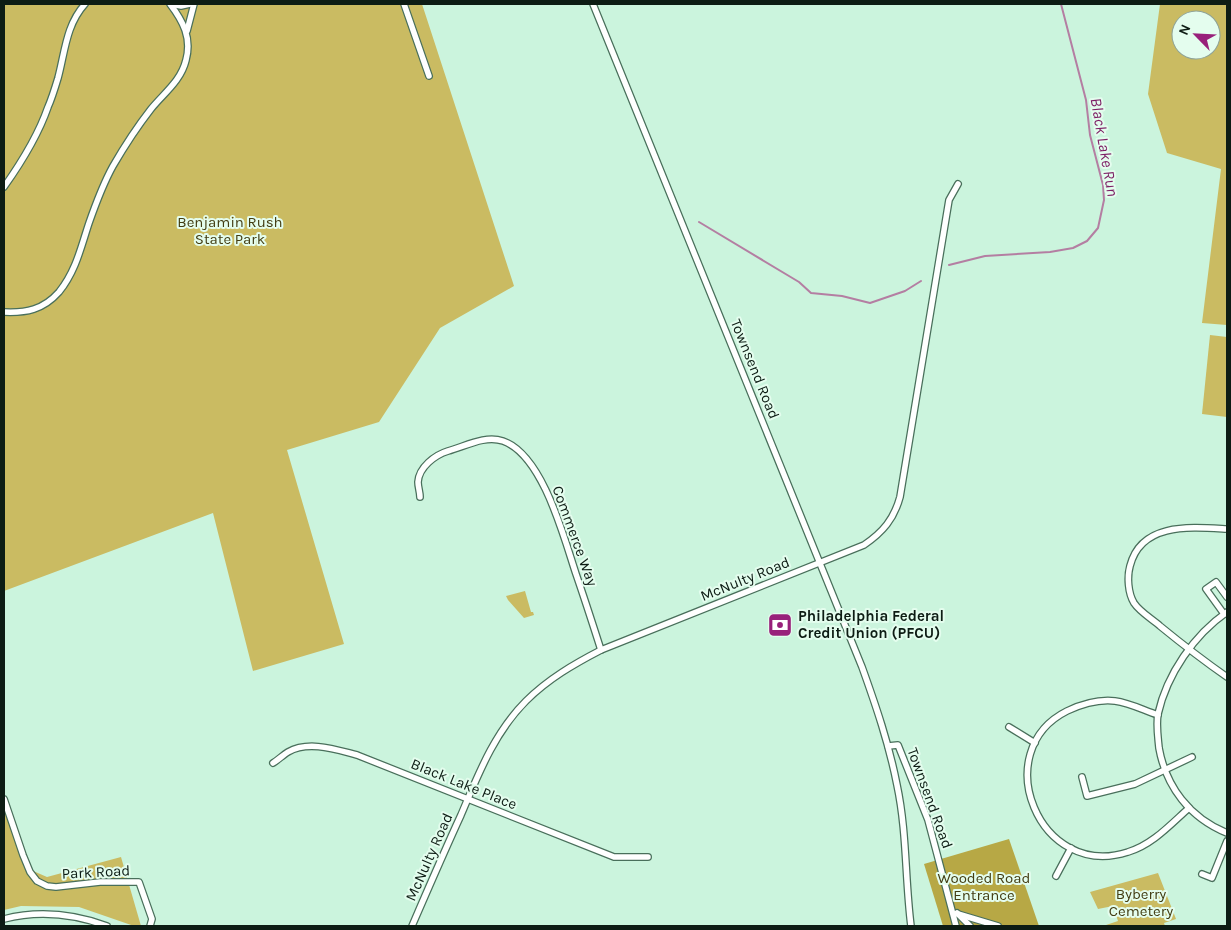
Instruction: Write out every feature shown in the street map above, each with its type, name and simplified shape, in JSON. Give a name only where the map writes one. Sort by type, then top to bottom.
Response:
[{"type":"street","points":[[4,187],[29,150],[41,124],[58,78],[74,17],[85,4]]},
{"type":"street","points":[[4,312],[24,312],[41,307],[58,293],[72,272],[81,251],[98,197],[112,168],[152,108],[168,91],[183,68],[187,57],[187,31],[192,4],[181,6],[170,4]]},
{"type":"street","points":[[170,4],[187,31]]},
{"type":"street","points":[[404,4],[429,76]]},
{"type":"street","name":"Townsend Road","points":[[593,4],[879,712],[898,786],[905,837],[911,926]]},
{"type":"street","name":"McNulty Road","points":[[412,926],[481,767],[496,740],[525,702],[540,689],[573,664],[601,650],[864,545],[885,529],[896,512],[949,200],[958,184]]},
{"type":"street","name":"Commerce Way","points":[[420,497],[418,482],[420,473],[429,461],[444,452],[488,439],[502,441],[513,446],[527,458],[542,482],[558,518],[601,650]]},
{"type":"street","points":[[1227,529],[1196,528],[1160,532],[1144,542],[1132,559],[1127,576],[1131,596],[1140,609],[1188,649],[1227,677]]},
{"type":"street","points":[[1227,597],[1216,582],[1206,588],[1226,613],[1188,649],[1171,678],[1158,715],[1158,736],[1164,771],[1176,794],[1206,822],[1227,833]]},
{"type":"street","points":[[1158,715],[1129,704],[1113,701],[1095,701],[1076,706],[1060,714],[1042,731],[1035,743],[1027,774],[1029,794],[1035,812],[1056,839],[1071,848],[1091,855],[1109,856],[1128,852],[1145,845],[1189,808]]},
{"type":"street","points":[[1009,727],[1035,743]]},
{"type":"street","name":"Townsend Road","points":[[888,746],[898,745],[928,820],[956,913],[956,926]]},
{"type":"street","name":"Black Lake Place","points":[[273,763],[289,751],[296,749],[310,747],[333,748],[357,755],[614,857],[648,857]]},
{"type":"street","points":[[1082,777],[1088,796],[1135,784],[1192,757]]},
{"type":"street","name":"Park Road","points":[[4,799],[26,864],[37,881],[46,886],[56,887],[100,882],[139,882],[152,919],[150,926]]},
{"type":"street","points":[[1202,874],[1212,878],[1227,841]]},
{"type":"street","points":[[1056,876],[1071,848]]},
{"type":"street","points":[[956,913],[970,926]]},
{"type":"street","points":[[956,913],[998,926]]},
{"type":"street","points":[[4,919],[32,914],[62,915],[89,920],[107,926]]},
{"type":"green space","name":"Benjamin Rush State Park","points":[[4,4],[422,4],[514,286],[440,328],[379,422],[287,450],[344,644],[253,671],[213,513],[4,591]]},
{"type":"green space","points":[[1160,4],[1227,4],[1227,325],[1202,323],[1221,169],[1167,153],[1148,94]]},
{"type":"green space","points":[[1210,335],[1227,337],[1227,417],[1202,414]]},
{"type":"green space","points":[[525,591],[531,612],[534,615],[524,618],[506,596]]},
{"type":"green space","points":[[4,801],[24,867],[47,877],[121,857],[141,926],[134,926],[79,907],[21,906],[4,910]]},
{"type":"green space","name":"Wooded Road Entrance","points":[[1009,839],[1039,926],[943,926],[924,864]]},
{"type":"green space","name":"Byberry Cemetery","points":[[1158,873],[1176,919],[1164,923],[1165,926],[1103,926],[1118,921],[1113,906],[1098,909],[1090,892]]},
{"type":"waterway","name":"Black Lake Run","points":[[949,265],[985,256],[1050,252],[1073,248],[1087,241],[1098,228],[1104,200],[1103,185],[1090,135],[1086,100],[1061,4]]},
{"type":"waterway","name":"Black Lake Run","points":[[699,222],[799,282],[811,293],[842,296],[870,303],[905,291],[921,281]]},
{"type":"place","name":"Philadelphia Federal Credit Union (PFCU)","points":[[780,625]]}]
